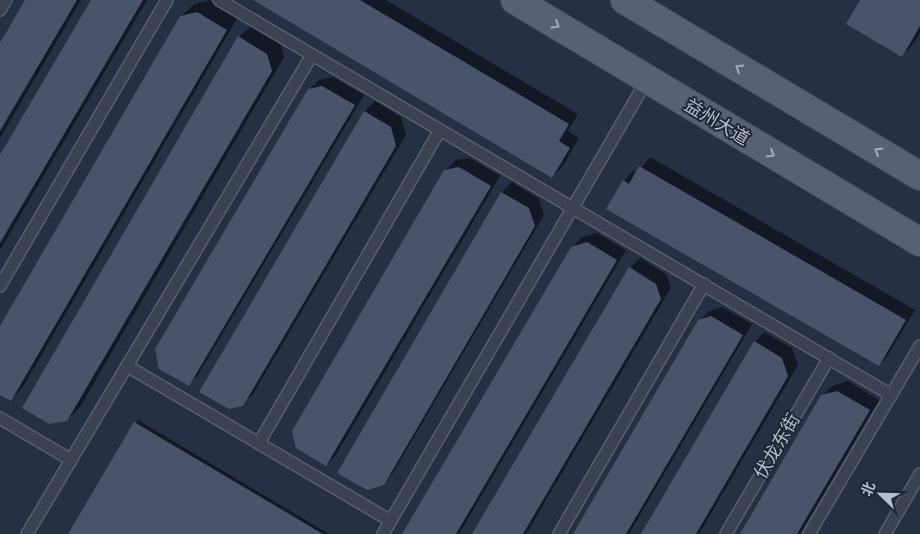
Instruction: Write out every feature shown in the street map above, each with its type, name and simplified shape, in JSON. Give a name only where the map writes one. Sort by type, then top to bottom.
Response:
[{"type":"main road","name":"益州大道","points":[[515,0],[920,242]]},
{"type":"main road","points":[[625,0],[920,176]]},
{"type":"lane","points":[[0,10],[6,0]]},
{"type":"lane","points":[[0,286],[167,0]]},
{"type":"lane","points":[[219,0],[891,395]]},
{"type":"lane","points":[[28,534],[312,55]]},
{"type":"lane","points":[[383,534],[647,80]]},
{"type":"lane","points":[[259,443],[440,130]]},
{"type":"lane","points":[[559,534],[704,284]]},
{"type":"lane","points":[[809,534],[920,346]]},
{"type":"lane","name":"伏龙东街","points":[[726,534],[828,358]]},
{"type":"lane","points":[[127,366],[391,521]]},
{"type":"lane","points":[[0,418],[71,460]]},
{"type":"lane","points":[[885,534],[920,474]]},
{"type":"building","points":[[25,0],[77,0],[0,131],[0,43]]},
{"type":"building","points":[[91,0],[143,0],[0,243],[0,155]]},
{"type":"building","points":[[253,0],[360,0],[569,124],[559,141],[570,148],[552,178]]},
{"type":"building","points":[[860,0],[920,0],[920,26],[902,57],[846,24]]},
{"type":"building","points":[[197,12],[227,30],[11,401],[0,395],[0,326],[180,16]]},
{"type":"building","points":[[238,36],[267,54],[272,71],[67,421],[49,424],[22,408]]},
{"type":"building","points":[[322,86],[355,105],[189,386],[159,369],[155,349],[308,89]]},
{"type":"building","points":[[364,111],[391,127],[396,146],[243,406],[229,409],[199,392]]},
{"type":"building","points":[[639,166],[906,320],[879,366],[606,209],[623,180],[629,184]]},
{"type":"building","points":[[459,167],[491,186],[326,466],[296,448],[292,431],[444,170]]},
{"type":"building","points":[[501,192],[529,208],[535,226],[384,485],[367,490],[337,473]]},
{"type":"building","points":[[587,242],[617,260],[456,534],[402,534],[571,247]]},
{"type":"building","points":[[629,267],[656,284],[661,299],[523,534],[472,534]]},
{"type":"building","points":[[711,316],[743,335],[626,534],[573,534],[698,320]]},
{"type":"building","points":[[754,341],[782,358],[788,376],[696,534],[641,534]]},
{"type":"building","points":[[837,391],[870,410],[797,534],[740,534],[821,395]]},
{"type":"building","points":[[134,422],[323,534],[68,534]]}]
